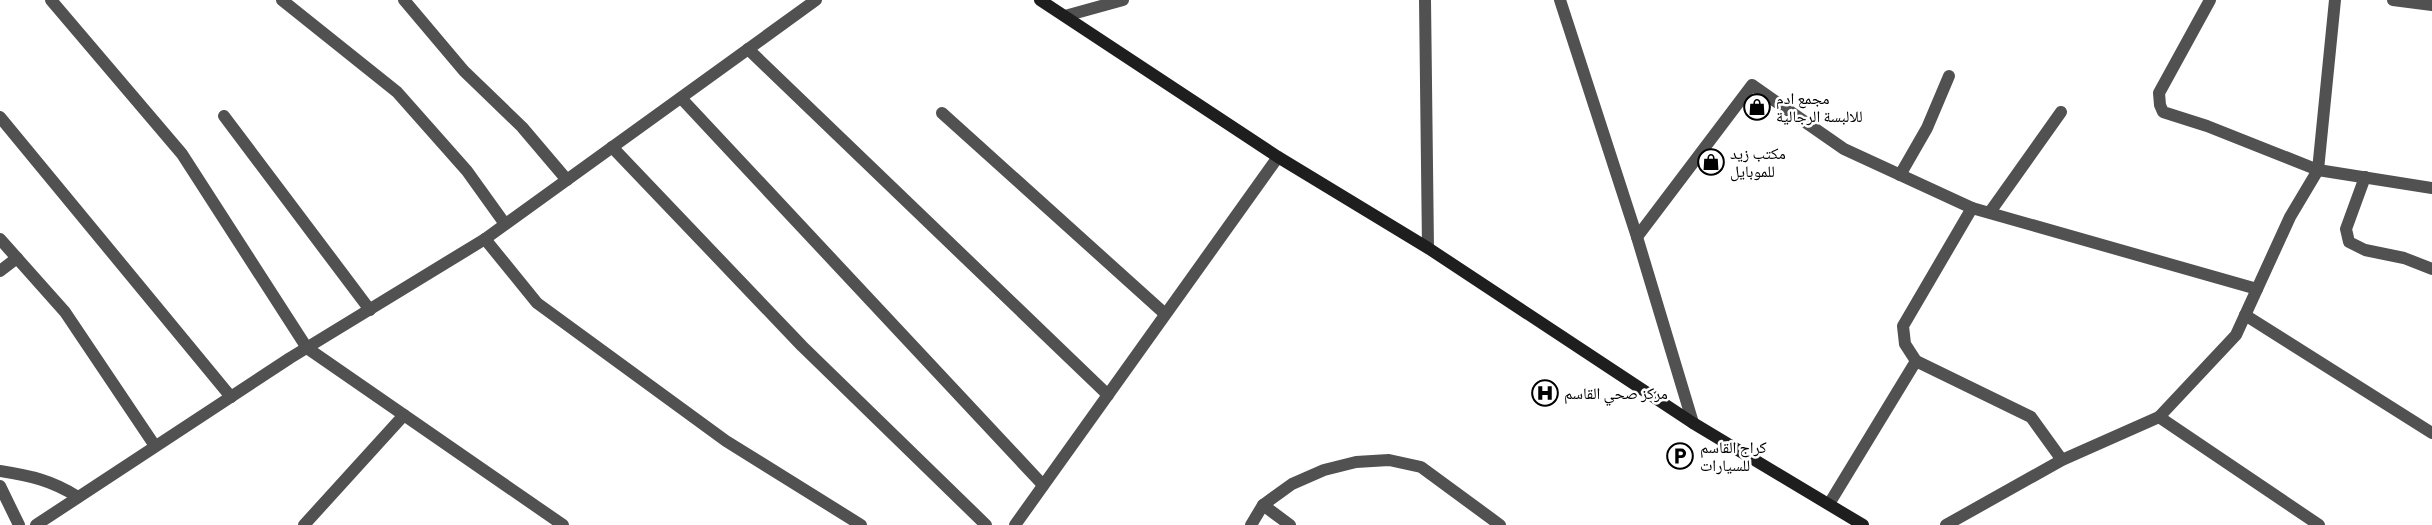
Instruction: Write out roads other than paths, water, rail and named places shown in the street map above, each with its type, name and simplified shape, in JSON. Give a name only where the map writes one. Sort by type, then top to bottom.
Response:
[{"type":"street","points":[[51,0],[182,154],[307,348],[563,525]]},
{"type":"street","points":[[282,0],[397,92],[467,171],[506,225]]},
{"type":"street","points":[[404,0],[464,71],[522,127],[567,180]]},
{"type":"street","points":[[36,525],[307,348],[506,225],[816,0]]},
{"type":"street","points":[[1040,0],[1278,157],[1428,248],[1693,423],[1862,525]]},
{"type":"street","points":[[1065,16],[1123,0]]},
{"type":"street","points":[[1425,0],[1428,248]]},
{"type":"street","points":[[1560,0],[1637,237],[1693,423]]},
{"type":"street","points":[[2210,0],[2159,93],[2163,112],[2207,126],[2318,170],[2432,188]]},
{"type":"street","points":[[1946,525],[2062,460],[2159,417],[2236,335],[2290,217],[2318,170],[2335,0]]},
{"type":"street","points":[[2395,0],[2432,5]]},
{"type":"street","points":[[748,50],[1108,395]]},
{"type":"street","points":[[1900,174],[1927,128],[1949,76]]},
{"type":"street","points":[[1637,237],[1752,85],[1844,149],[1972,208],[2257,289]]},
{"type":"street","points":[[681,98],[1043,485]]},
{"type":"street","points":[[1990,212],[2061,112]]},
{"type":"street","points":[[942,113],[1164,314]]},
{"type":"street","points":[[224,116],[370,310]]},
{"type":"street","points":[[0,117],[231,397]]},
{"type":"street","points":[[612,147],[802,346],[986,525]]},
{"type":"street","points":[[1015,525],[1278,157]]},
{"type":"street","points":[[2365,177],[2346,229],[2349,242],[2365,250],[2404,258],[2432,269]]},
{"type":"street","points":[[1972,208],[1903,326],[1905,344],[1916,361],[2031,417],[2062,460]]},
{"type":"street","points":[[0,239],[65,312],[155,446]]},
{"type":"street","points":[[485,239],[537,303],[726,441],[861,525]]},
{"type":"street","points":[[0,271],[17,258]]},
{"type":"street","points":[[2245,315],[2432,433]]},
{"type":"street","points":[[1829,504],[1916,361]]},
{"type":"street","points":[[305,525],[404,415]]},
{"type":"street","points":[[2159,417],[2319,525]]},
{"type":"street","points":[[1251,525],[1263,505],[1292,484],[1324,470],[1356,462],[1389,460],[1421,467],[1500,525]]},
{"type":"street","points":[[0,471],[34,476],[57,484],[78,497]]},
{"type":"street","points":[[0,486],[19,525]]},
{"type":"street","points":[[1263,505],[1290,525]]},
{"type":"place","name":"مجمع ادم للالبسة الرجالية","points":[[1757,107]]},
{"type":"place","name":"مكتب زيد للموبايل","points":[[1711,162]]},
{"type":"place","name":"مركز صحي القاسم","points":[[1545,393]]},
{"type":"place","name":"كراج القاسم للسيارات","points":[[1680,456]]}]
